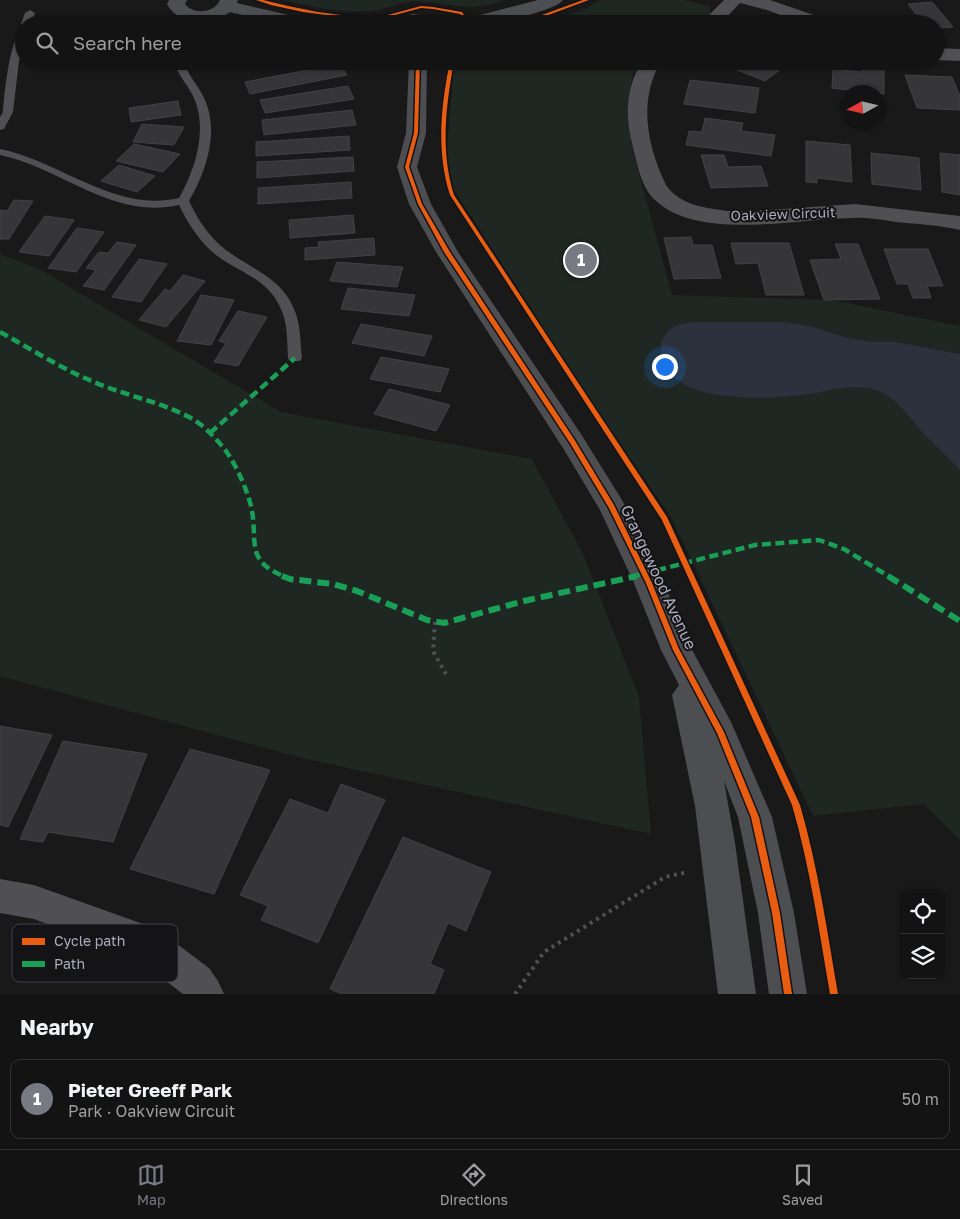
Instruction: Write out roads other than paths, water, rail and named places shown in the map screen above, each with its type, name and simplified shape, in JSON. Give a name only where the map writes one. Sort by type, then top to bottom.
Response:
[{"type":"street","points":[[178,0],[176,8],[185,15]]},
{"type":"street","points":[[502,15],[554,0]]},
{"type":"street","points":[[718,15],[734,0]]},
{"type":"street","points":[[747,0],[773,6],[798,15]]},
{"type":"street","points":[[211,15],[218,13],[229,3],[272,15]]},
{"type":"street","points":[[945,54],[960,55]]},
{"type":"street","name":"Grangewood Avenue","points":[[418,70],[416,133],[407,167],[420,204],[447,252],[572,441],[612,507],[649,583],[676,650],[720,732],[755,817],[776,914],[788,994]]},
{"type":"street","name":"Oakview Circuit","points":[[646,70],[642,76],[636,99],[638,131],[651,176],[662,195],[672,203],[692,212],[721,217],[758,218],[854,211],[960,223]]},
{"type":"street","name":"Grangewood Avenue","points":[[676,650],[700,739],[716,826],[737,994]]},
{"type":"street","points":[[0,896],[34,902],[94,924]]},
{"type":"street","points":[[178,968],[196,982],[205,994]]},
{"type":"lane","points":[[0,127],[8,112],[15,59]]},
{"type":"lane","points":[[0,152],[28,159],[101,193],[140,204],[160,206],[183,201],[192,187],[205,136],[204,113],[200,99],[181,70]]},
{"type":"lane","points":[[183,201],[191,218],[211,244],[222,253],[259,273],[275,287],[287,307],[295,358]]},
{"type":"place","name":"Pieter Greeff Park","points":[[581,260]]}]
